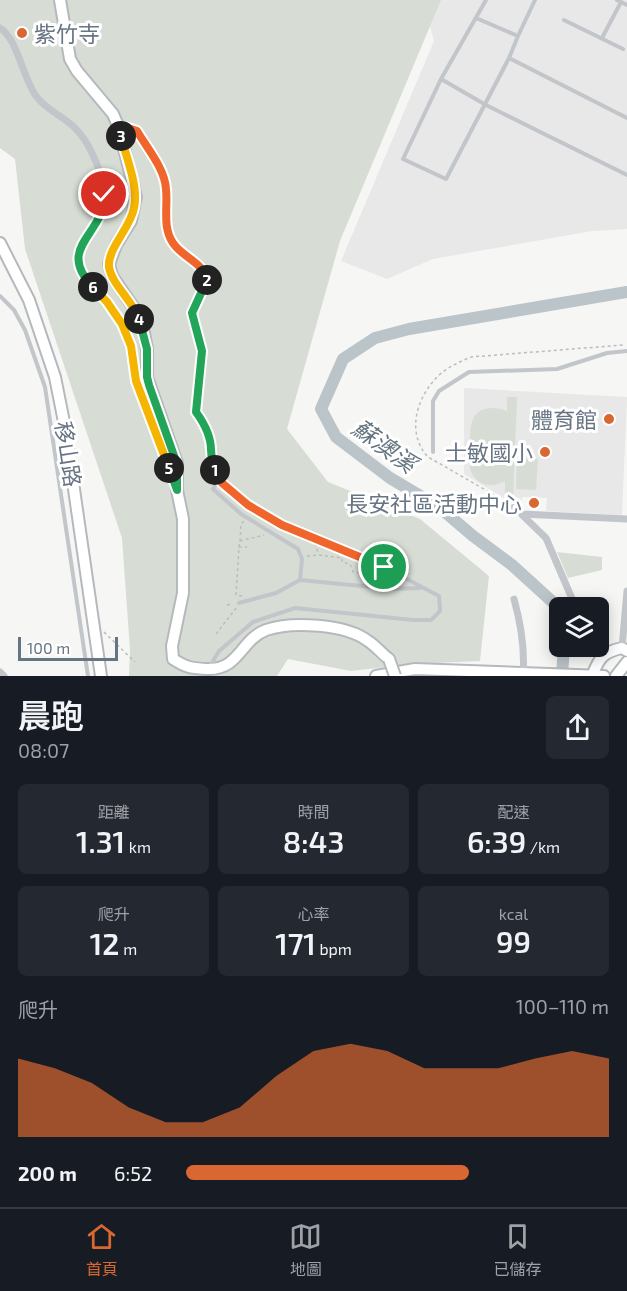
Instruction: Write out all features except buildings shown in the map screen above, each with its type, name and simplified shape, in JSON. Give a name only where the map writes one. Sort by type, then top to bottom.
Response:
[{"type":"main road","points":[[60,0],[70,59],[76,71],[113,114],[119,128],[136,197],[131,220],[116,245],[110,260],[110,268],[112,276],[136,310],[144,333],[147,349],[147,377],[177,464],[177,490],[183,519],[183,592],[172,646],[173,659],[187,668],[219,670],[226,666],[254,637],[265,630],[296,626],[330,627],[368,640],[389,659],[395,676]]},
{"type":"main road","name":"移山路","points":[[0,243],[29,300],[55,377],[65,427],[101,676]]},
{"type":"main road","points":[[609,651],[625,649]]},
{"type":"main road","points":[[592,676],[602,657]]},
{"type":"main road","points":[[616,676],[627,662]]},
{"type":"main road","points":[[376,676],[415,669],[523,675],[604,676]]},
{"type":"street","points":[[0,28],[5,31],[12,42],[27,82],[37,98],[74,126],[84,138],[98,168],[105,205],[80,250],[79,269],[122,324],[131,346],[136,381],[177,490]]},
{"type":"street","points":[[514,507],[546,538],[571,597]]},
{"type":"street","points":[[521,514],[627,519]]},
{"type":"street","points":[[625,649],[627,591]]},
{"type":"street","points":[[514,599],[520,619],[524,653],[523,675]]},
{"type":"street","points":[[0,672],[4,676]]},
{"type":"lane","points":[[486,0],[441,79],[403,159],[446,179],[486,105],[535,0]]},
{"type":"lane","points":[[602,38],[619,1],[627,5]]},
{"type":"lane","points":[[476,18],[518,36]]},
{"type":"lane","points":[[564,20],[624,49]]},
{"type":"lane","points":[[509,58],[627,118]]},
{"type":"lane","points":[[441,79],[486,105],[627,175]]},
{"type":"lane","points":[[119,128],[125,127],[137,131],[163,175],[166,188],[167,228],[172,242],[181,253],[199,265],[206,276],[207,282],[192,313],[202,351],[196,412],[205,424],[212,449],[211,460],[222,483],[248,505],[282,525],[384,567],[439,596],[440,611],[430,620],[295,608],[253,622],[219,651],[208,669]]},
{"type":"lane","points":[[0,296],[14,310],[25,330],[45,387],[88,676]]},
{"type":"lane","points":[[433,452],[434,401],[439,391],[469,372],[557,369],[607,353],[627,351]]},
{"type":"lane","points":[[222,483],[216,484],[213,489],[228,504],[299,551],[302,559],[300,580]]},
{"type":"lane","points":[[239,603],[276,593],[300,580],[393,589],[422,588]]},
{"type":"path","points":[[514,507],[428,457],[420,448],[414,429],[417,408],[426,392],[438,377],[452,366],[471,357],[627,345]]},
{"type":"path","points":[[216,634],[243,597],[236,594],[241,524],[246,518]]},
{"type":"path","points":[[240,541],[255,539],[270,532]]},
{"type":"path","points":[[314,540],[318,555]]},
{"type":"path","points":[[239,547],[247,547]]},
{"type":"path","points":[[299,551],[307,556],[342,558],[342,562],[350,564],[353,572],[379,575],[381,581]]},
{"type":"path","points":[[104,632],[135,662]]},
{"type":"shaded area","points":[[0,0],[441,0],[340,241],[287,429],[328,482],[420,519],[489,576],[480,661],[412,664],[351,671],[288,659],[277,676],[129,676],[130,650],[122,538],[25,249],[15,159],[0,148]]},
{"type":"shaded area","points":[[423,0],[627,0],[627,229],[592,231],[433,259],[387,279],[341,261],[434,41]]},
{"type":"shaded area","name":"士敏國小","points":[[464,388],[627,397],[622,515],[546,511],[547,498],[522,497],[522,509],[464,474]]},
{"type":"shaded area","points":[[507,397],[517,397],[513,498],[505,497],[505,481],[494,485],[484,484],[476,479],[470,469],[470,433],[474,417],[477,413],[487,409],[497,408],[507,411]]},
{"type":"shaded area","points":[[517,458],[538,459],[536,490],[516,489]]},
{"type":"shaded area","points":[[557,552],[602,557],[602,570],[568,578]]},
{"type":"waterway","name":"蘇澳溪","points":[[549,599],[512,565],[439,507],[390,478],[336,437],[321,409],[343,359],[375,338],[409,329],[627,292]]},
{"type":"waterway","name":"蘇澳溪","points":[[562,676],[563,657]]},
{"type":"place","name":"紫竹寺","points":[[22,33]]},
{"type":"place","name":"體育館","points":[[609,419]]},
{"type":"place","name":"士敏國小","points":[[545,452]]},
{"type":"place","name":"長安社區活動中心","points":[[534,503]]},
{"type":"route","points":[[104,194],[105,205],[99,219],[80,250],[79,269],[122,324],[131,346],[136,381],[177,490],[177,464],[147,377],[148,358],[144,333],[136,310],[112,276],[109,264],[116,245],[131,220],[136,197],[119,128],[125,127],[137,131],[163,175],[166,188],[167,228],[172,242],[181,253],[199,265],[206,276],[207,282],[192,313],[202,351],[196,412],[205,424],[212,449],[213,467],[222,483],[248,505],[282,525],[384,567]]}]
